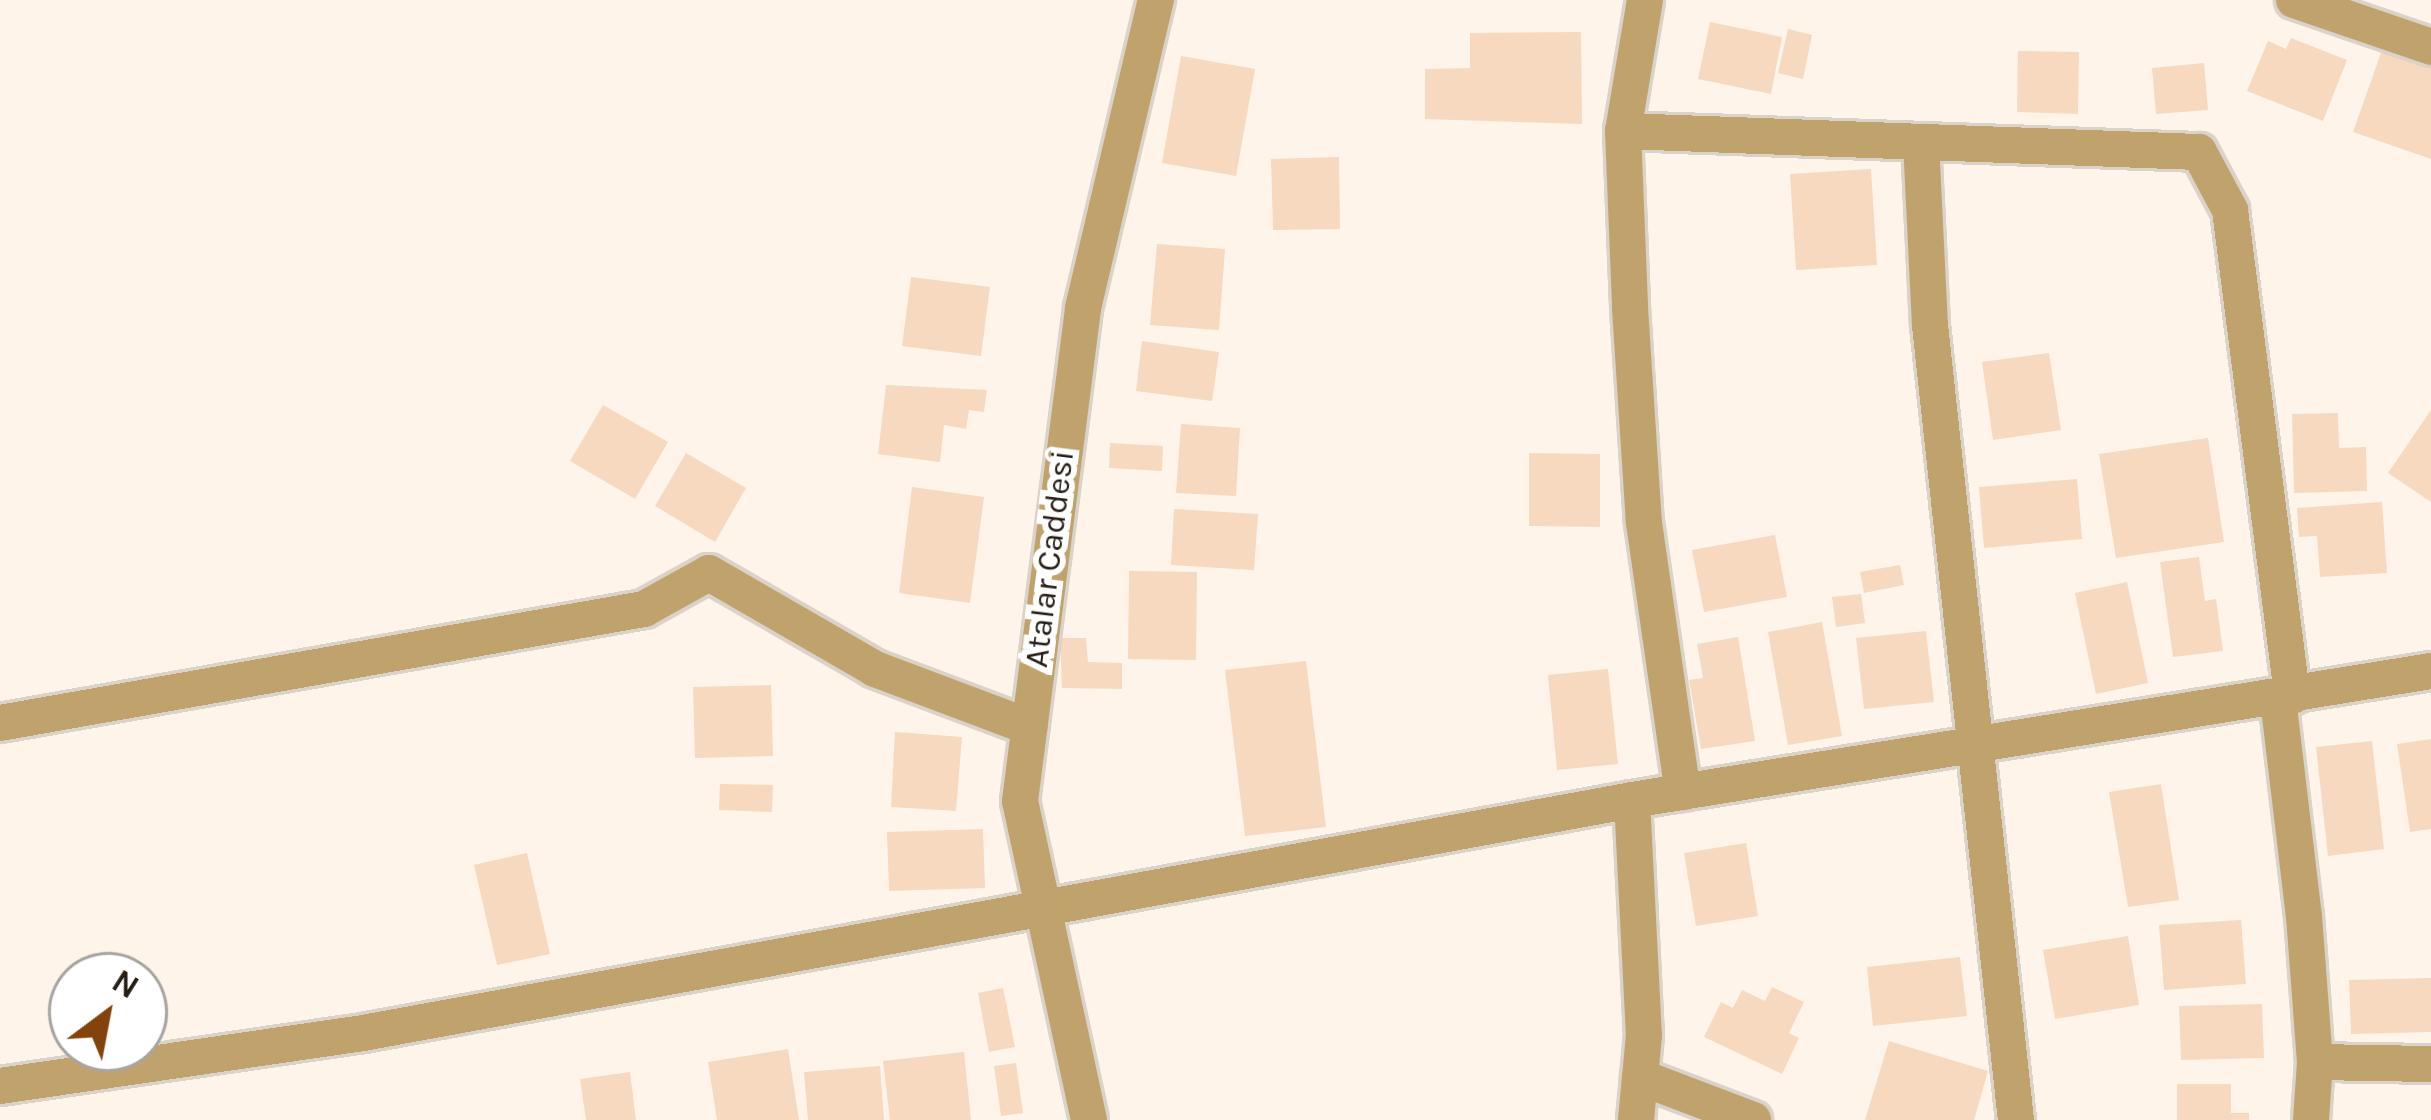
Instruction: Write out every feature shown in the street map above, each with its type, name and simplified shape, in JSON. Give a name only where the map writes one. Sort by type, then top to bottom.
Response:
[{"type":"street","name":"Atalar Caddesi","points":[[1082,1119],[1020,801],[1083,308],[1156,0]]},
{"type":"street","points":[[1645,0],[1624,131],[1644,523],[1684,792]]},
{"type":"street","points":[[2294,0],[2431,46]]},
{"type":"street","points":[[1624,131],[2199,152],[2230,210],[2285,698],[2315,1062],[2311,1120]]},
{"type":"street","points":[[1921,142],[1930,325],[2016,1120]]},
{"type":"street","points":[[0,723],[644,609],[709,573],[875,669],[1029,727]]},
{"type":"street","points":[[0,1086],[363,1033],[1632,800],[1979,748],[2431,671]]},
{"type":"street","points":[[1632,800],[1640,1077],[1636,1120]]},
{"type":"street","points":[[2315,1062],[2431,1064]]},
{"type":"street","points":[[1640,1077],[1753,1120]]},
{"type":"building","points":[[1710,22],[1782,37],[1771,94],[1698,79]]},
{"type":"building","points":[[1788,29],[1812,35],[1803,79],[1778,73]]},
{"type":"building","points":[[1581,32],[1582,124],[1425,119],[1425,69],[1470,68],[1470,33]]},
{"type":"building","points":[[2291,38],[2347,60],[2323,121],[2247,91],[2268,41],[2286,49]]},
{"type":"building","points":[[2383,47],[2431,64],[2431,159],[2353,132]]},
{"type":"building","points":[[2018,51],[2079,52],[2078,114],[2017,112]]},
{"type":"building","points":[[1181,56],[1255,69],[1236,176],[1162,163]]},
{"type":"building","points":[[2204,63],[2208,110],[2156,114],[2152,68]]},
{"type":"building","points":[[1339,157],[1340,229],[1273,230],[1271,159]]},
{"type":"building","points":[[1871,169],[1877,265],[1796,270],[1790,174]]},
{"type":"building","points":[[1157,244],[1225,249],[1219,330],[1150,325]]},
{"type":"building","points":[[911,277],[990,287],[981,356],[902,346]]},
{"type":"building","points":[[1142,341],[1219,352],[1212,401],[1136,391]]},
{"type":"building","points":[[2049,353],[2061,430],[1993,440],[1982,362]]},
{"type":"building","points":[[886,385],[987,390],[984,412],[969,410],[966,429],[944,425],[940,462],[878,454]]},
{"type":"building","points":[[603,405],[668,442],[635,499],[570,461]]},
{"type":"building","points":[[2431,410],[2431,502],[2388,473]]},
{"type":"building","points":[[2338,413],[2339,448],[2366,447],[2367,491],[2294,493],[2292,414]]},
{"type":"building","points":[[1181,424],[1240,428],[1236,496],[1176,493]]},
{"type":"building","points":[[2208,438],[2224,542],[2116,558],[2099,454]]},
{"type":"building","points":[[1110,443],[1163,446],[1162,471],[1109,468]]},
{"type":"building","points":[[686,453],[746,488],[715,542],[655,506]]},
{"type":"building","points":[[1529,453],[1600,454],[1600,527],[1529,526]]},
{"type":"building","points":[[2077,479],[2082,539],[1984,548],[1979,487]]},
{"type":"building","points":[[912,487],[984,497],[970,603],[899,593]]},
{"type":"building","points":[[2382,502],[2387,573],[2320,577],[2317,536],[2299,537],[2297,508]]},
{"type":"building","points":[[1174,509],[1258,514],[1254,570],[1171,565]]},
{"type":"building","points":[[1775,535],[1787,597],[1704,612],[1692,550]]},
{"type":"building","points":[[2199,557],[2205,601],[2216,599],[2223,651],[2173,657],[2160,562]]},
{"type":"building","points":[[1900,565],[1904,585],[1864,593],[1860,572]]},
{"type":"building","points":[[1129,571],[1197,572],[1196,660],[1128,659]]},
{"type":"building","points":[[2127,582],[2148,683],[2096,694],[2075,593]]},
{"type":"building","points":[[1861,594],[1865,623],[1836,627],[1832,597]]},
{"type":"building","points":[[1822,622],[1842,736],[1788,745],[1768,632]]},
{"type":"building","points":[[1926,631],[1934,702],[1864,709],[1856,638]]},
{"type":"building","points":[[1738,637],[1755,741],[1701,749],[1689,680],[1703,678],[1697,644]]},
{"type":"building","points":[[1060,638],[1086,638],[1088,662],[1122,663],[1122,689],[1062,688]]},
{"type":"building","points":[[1306,661],[1326,827],[1245,836],[1225,670]]},
{"type":"building","points":[[1608,669],[1618,764],[1557,770],[1548,675]]},
{"type":"building","points":[[771,685],[773,756],[695,758],[693,687]]},
{"type":"building","points":[[895,732],[962,737],[956,811],[891,807]]},
{"type":"building","points":[[2431,739],[2431,829],[2410,832],[2397,744]]},
{"type":"building","points":[[2372,741],[2384,849],[2328,856],[2316,747]]},
{"type":"building","points":[[720,784],[773,785],[772,812],[719,810]]},
{"type":"building","points":[[2161,784],[2179,900],[2128,907],[2109,792]]},
{"type":"building","points":[[983,829],[985,888],[889,891],[887,832]]},
{"type":"building","points":[[1746,843],[1758,916],[1696,926],[1684,853]]},
{"type":"building","points":[[527,853],[550,954],[497,965],[474,865]]},
{"type":"building","points":[[2241,920],[2246,984],[2164,990],[2159,925]]},
{"type":"building","points":[[2128,936],[2139,1005],[2055,1019],[2043,950]]},
{"type":"building","points":[[1960,957],[1967,1016],[1873,1026],[1867,967]]},
{"type":"building","points":[[2431,978],[2431,1032],[2351,1034],[2349,980]]},
{"type":"building","points":[[1772,987],[1804,1002],[1789,1033],[1799,1038],[1782,1074],[1704,1037],[1721,1002],[1733,1008],[1742,990],[1765,1001]]},
{"type":"building","points":[[1003,988],[1015,1047],[989,1052],[978,993]]},
{"type":"building","points":[[2262,1004],[2264,1058],[2181,1060],[2179,1006]]},
{"type":"building","points":[[1889,1041],[1988,1071],[1974,1120],[1865,1120]]},
{"type":"building","points":[[788,1049],[799,1120],[717,1120],[708,1062]]},
{"type":"building","points":[[964,1052],[971,1120],[890,1120],[883,1061]]},
{"type":"building","points":[[1016,1063],[1023,1113],[1001,1116],[994,1066]]},
{"type":"building","points":[[880,1066],[884,1120],[808,1120],[804,1072]]},
{"type":"building","points":[[630,1072],[636,1120],[586,1120],[580,1079]]},
{"type":"building","points":[[2177,1084],[2231,1084],[2231,1113],[2249,1113],[2249,1120],[2177,1120]]}]
